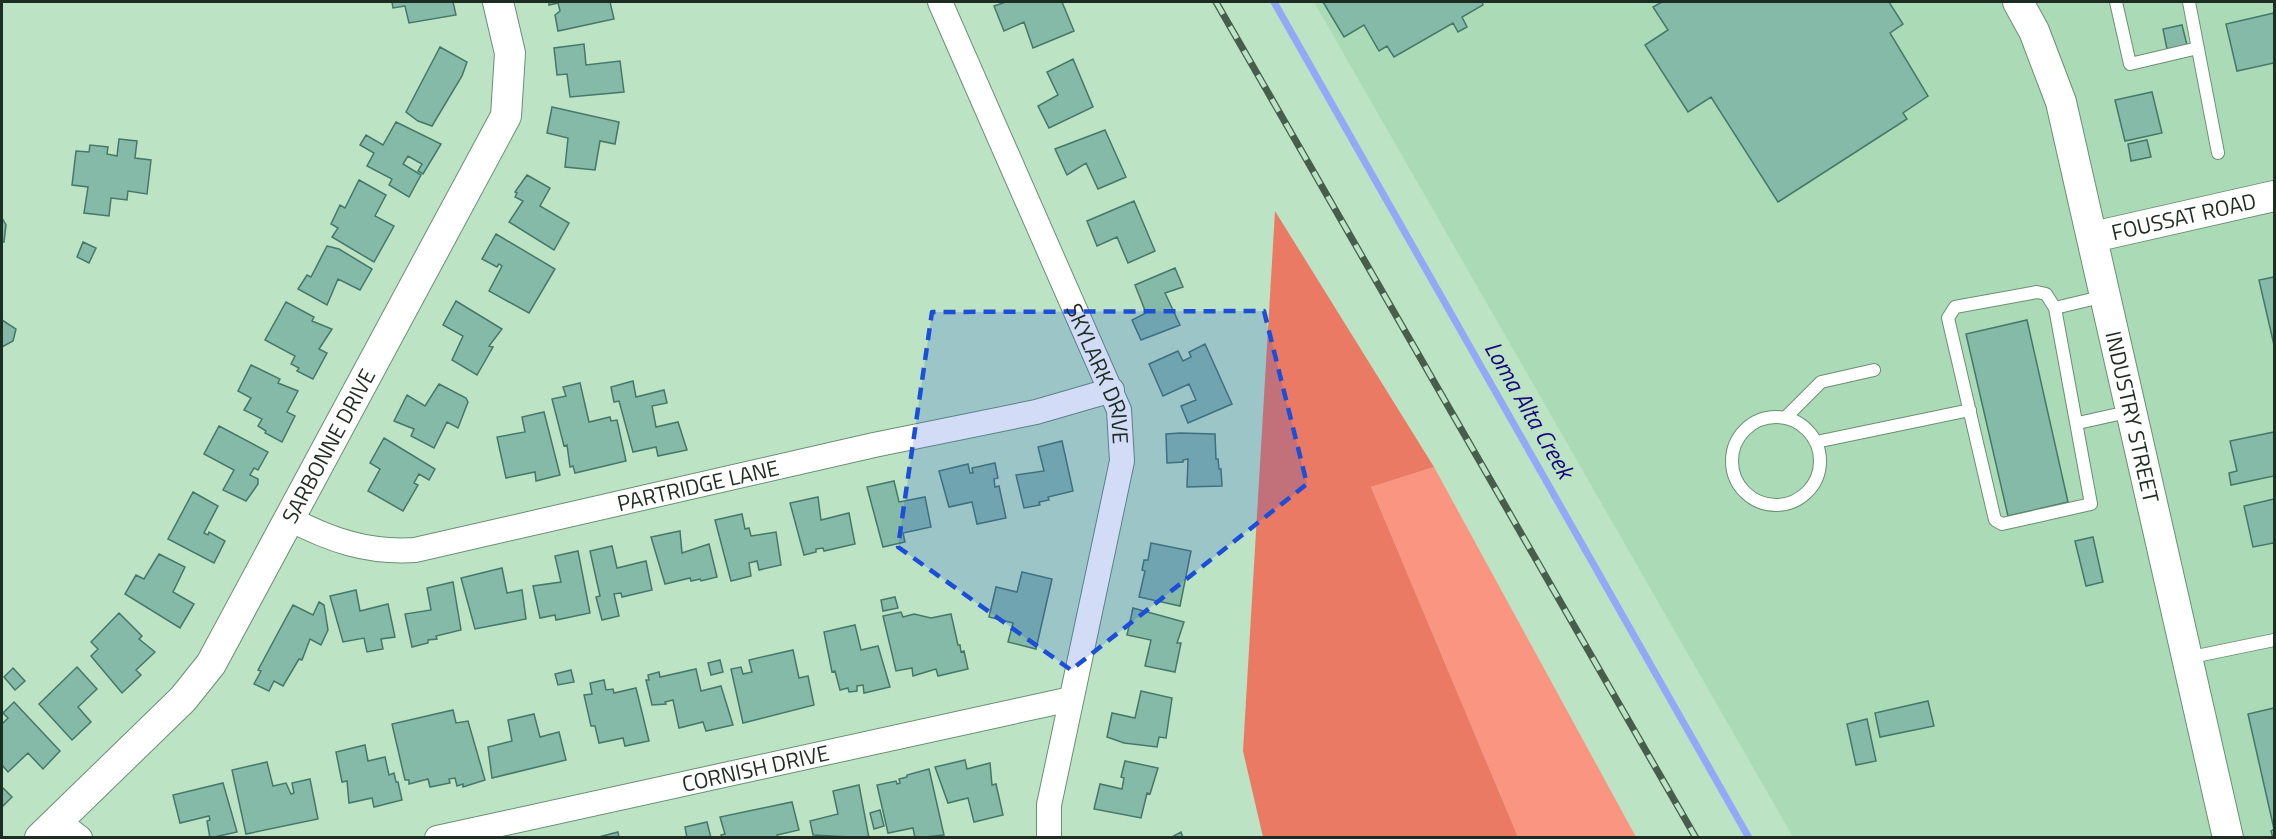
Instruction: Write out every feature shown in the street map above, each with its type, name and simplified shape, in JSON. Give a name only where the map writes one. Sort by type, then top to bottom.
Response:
[{"type":"street","name":"SARBONNE DRIVE","points":[[59,832],[199,680],[210,664],[506,116],[510,53],[498,2]]},
{"type":"street","name":"SKYLARK DRIVE","points":[[940,2],[1119,410],[1122,462],[1048,805],[1049,837]]},
{"type":"street","name":"INDUSTRY STREET","points":[[2018,2],[2034,31],[2061,102],[2228,837]]},
{"type":"street","name":"FOUSSAT ROAD","points":[[2093,237],[2274,195]]},
{"type":"street","name":"PARTRIDGE LANE","points":[[288,518],[324,537],[385,552],[415,550],[862,447],[1036,412],[1112,390]]},
{"type":"street","name":"CORNISH DRIVE","points":[[437,837],[1071,699]]},
{"type":"lane","points":[[2116,2],[2130,64],[2198,48]]},
{"type":"lane","points":[[2189,2],[2218,153]]},
{"type":"lane","points":[[2037,291],[2046,294],[2055,308],[2078,423],[2091,504],[2002,524],[1995,520],[1948,318],[1955,307],[2037,291]]},
{"type":"lane","points":[[2055,308],[2106,296]]},
{"type":"lane","points":[[1786,417],[1821,382],[1874,370]]},
{"type":"lane","points":[[1816,442],[1970,410]]},
{"type":"lane","points":[[2078,423],[2132,411]]},
{"type":"lane","points":[[1772,416],[1786,417],[1800,423],[1816,442],[1821,461],[1818,476],[1811,489],[1799,499],[1785,504],[1770,505],[1744,492],[1736,480],[1732,466],[1732,452],[1746,428],[1758,420],[1772,416]]},
{"type":"lane","points":[[2187,658],[2274,640]]},
{"type":"highlighted area","points":[[1264,311],[1307,484],[1071,670],[898,547],[932,312]]},
{"type":"shaded area","points":[[1314,2],[2274,2],[2274,837],[1793,837]]},
{"type":"shaded area","points":[[1275,211],[1434,467],[1371,487],[1518,837],[1263,837],[1243,751]]},
{"type":"shaded area","points":[[1434,467],[1636,837],[1518,837],[1371,487]]},
{"type":"building","points":[[392,2],[453,2],[456,15],[409,23],[405,6],[393,8]]},
{"type":"building","points":[[549,2],[610,2],[614,19],[558,31],[555,15],[560,11],[558,3],[549,5]]},
{"type":"building","points":[[1006,2],[1062,2],[1074,31],[1033,48],[1024,22],[1004,31],[994,6]]},
{"type":"building","points":[[1323,2],[1482,2],[1483,5],[1462,17],[1467,27],[1458,32],[1453,23],[1394,57],[1387,46],[1379,51],[1364,25],[1344,37]]},
{"type":"building","points":[[1662,2],[1889,2],[1903,24],[1890,33],[1928,96],[1903,113],[1907,119],[1778,202],[1711,97],[1688,112],[1645,45],[1668,30],[1653,7]]},
{"type":"building","points":[[2274,13],[2274,63],[2237,71],[2226,24]]},
{"type":"building","points":[[2182,25],[2187,45],[2167,49],[2163,29]]},
{"type":"building","points":[[584,44],[586,65],[620,61],[624,92],[570,97],[567,74],[557,75],[554,48]]},
{"type":"building","points":[[440,47],[467,62],[462,76],[432,126],[418,121],[406,112]]},
{"type":"building","points":[[1073,59],[1093,107],[1049,128],[1038,106],[1058,95],[1047,72]]},
{"type":"building","points":[[2152,92],[2162,133],[2125,141],[2115,100]]},
{"type":"building","points":[[552,107],[619,122],[615,144],[600,141],[595,170],[565,167],[568,138],[547,133]]},
{"type":"building","points":[[396,122],[441,144],[423,174],[418,171],[422,164],[408,156],[403,164],[421,175],[409,197],[389,185],[392,179],[367,166],[374,153],[360,145],[366,135],[383,145]]},
{"type":"building","points":[[1105,130],[1126,177],[1098,189],[1086,163],[1067,175],[1055,149]]},
{"type":"building","points":[[119,139],[137,141],[135,158],[151,160],[147,194],[128,191],[127,200],[111,198],[109,216],[84,213],[88,187],[72,185],[76,151],[89,152],[90,145],[108,147],[107,154],[117,156]]},
{"type":"building","points":[[2147,140],[2151,157],[2131,161],[2128,144]]},
{"type":"building","points":[[527,175],[550,188],[540,206],[569,223],[554,250],[509,222],[523,201],[515,197],[517,193],[515,192]]},
{"type":"building","points":[[359,180],[386,195],[375,216],[394,226],[374,262],[332,237],[338,228],[331,224],[340,205],[345,208]]},
{"type":"building","points":[[1134,201],[1155,251],[1128,263],[1117,237],[1097,246],[1087,221]]},
{"type":"building","points":[[2,218],[6,225],[4,242],[2,242]]},
{"type":"building","points":[[496,234],[555,269],[529,313],[489,291],[502,266],[499,264],[497,267],[482,259]]},
{"type":"building","points":[[83,242],[96,248],[89,263],[77,257]]},
{"type":"building","points":[[327,246],[339,249],[372,269],[360,290],[338,279],[327,305],[298,289],[307,275],[311,277]]},
{"type":"building","points":[[1175,268],[1183,287],[1165,293],[1180,325],[1141,340],[1132,320],[1146,313],[1135,285]]},
{"type":"building","points":[[2274,277],[2274,345],[2259,280]]},
{"type":"building","points":[[456,301],[502,329],[489,346],[493,347],[477,375],[452,360],[463,336],[443,325]]},
{"type":"building","points":[[286,302],[314,317],[312,321],[332,329],[319,349],[327,353],[313,379],[297,371],[299,368],[291,364],[295,356],[265,340]]},
{"type":"building","points":[[2,320],[16,329],[13,341],[2,347]]},
{"type":"building","points":[[2027,320],[2068,502],[2008,516],[1966,334]]},
{"type":"building","points":[[1205,344],[1232,404],[1188,423],[1181,406],[1196,400],[1189,384],[1163,396],[1149,364],[1178,351],[1183,361],[1191,357],[1189,352]]},
{"type":"building","points":[[251,365],[280,379],[278,383],[298,391],[287,412],[295,416],[282,442],[265,433],[266,431],[258,426],[262,419],[244,410],[251,398],[238,391]]},
{"type":"building","points":[[633,381],[636,397],[664,390],[667,403],[652,406],[656,427],[678,422],[687,450],[658,456],[656,447],[633,452],[619,401],[614,402],[611,387]]},
{"type":"building","points":[[580,383],[589,422],[610,417],[611,421],[617,420],[626,461],[575,473],[573,466],[570,467],[567,445],[564,446],[552,399],[566,396],[563,387]]},
{"type":"building","points":[[439,384],[466,398],[468,402],[458,428],[447,422],[434,448],[411,436],[414,429],[394,421],[407,395],[425,406]]},
{"type":"building","points":[[544,412],[560,475],[536,481],[535,472],[506,478],[497,437],[525,432],[522,417]]},
{"type":"building","points":[[219,426],[268,452],[258,470],[254,468],[250,475],[258,479],[258,484],[246,501],[223,490],[234,470],[204,454]]},
{"type":"building","points":[[2274,432],[2274,476],[2231,485],[2229,473],[2237,471],[2230,441]]},
{"type":"building","points":[[1166,434],[1215,434],[1216,459],[1221,469],[1222,486],[1187,487],[1188,459],[1183,462],[1167,463]]},
{"type":"building","points":[[384,438],[435,469],[429,480],[419,474],[414,483],[418,485],[403,511],[368,491],[380,469],[370,463]]},
{"type":"building","points":[[1062,441],[1073,491],[1048,497],[1049,500],[1039,502],[1040,505],[1024,508],[1016,475],[1044,471],[1038,447]]},
{"type":"building","points":[[995,463],[998,478],[994,479],[995,487],[999,486],[1006,518],[977,524],[972,502],[949,507],[939,471],[968,464],[970,473],[973,473],[972,468]]},
{"type":"building","points":[[894,481],[899,502],[925,497],[931,527],[903,533],[905,542],[883,547],[867,487]]},
{"type":"building","points":[[193,492],[218,506],[204,533],[208,535],[209,532],[225,541],[214,563],[168,539]]},
{"type":"building","points":[[818,497],[821,520],[849,513],[855,544],[824,551],[823,548],[816,549],[816,552],[804,555],[790,503]]},
{"type":"building","points":[[2274,499],[2274,543],[2253,547],[2244,506]]},
{"type":"building","points":[[742,514],[745,529],[749,528],[751,536],[776,532],[781,565],[759,570],[757,561],[749,563],[751,576],[731,581],[715,520]]},
{"type":"building","points":[[680,531],[682,553],[709,544],[717,577],[701,581],[700,579],[691,581],[690,578],[665,584],[651,537]]},
{"type":"building","points":[[2093,537],[2103,582],[2086,586],[2075,541]]},
{"type":"building","points":[[1151,543],[1191,551],[1180,606],[1139,597],[1145,571],[1142,570],[1144,560],[1148,560]]},
{"type":"building","points":[[612,546],[617,568],[646,561],[652,590],[622,597],[621,593],[614,594],[619,616],[602,620],[596,597],[600,596],[590,551]]},
{"type":"building","points":[[578,551],[590,613],[556,620],[555,615],[540,618],[533,586],[561,582],[555,556]]},
{"type":"building","points":[[159,554],[185,567],[173,592],[194,604],[180,628],[125,594],[136,575],[144,579]]},
{"type":"building","points":[[502,568],[507,593],[522,590],[526,619],[475,629],[461,578]]},
{"type":"building","points":[[1022,572],[1052,579],[1036,649],[1008,642],[1013,623],[989,617],[996,587],[1017,592]]},
{"type":"building","points":[[453,582],[461,630],[436,636],[437,639],[412,647],[405,614],[431,610],[427,588]]},
{"type":"building","points":[[356,590],[360,611],[388,604],[395,637],[381,639],[383,649],[367,652],[364,638],[343,642],[330,596]]},
{"type":"building","points":[[895,597],[898,608],[883,611],[881,600]]},
{"type":"building","points":[[319,602],[324,605],[328,630],[321,645],[310,639],[302,660],[299,659],[283,686],[274,681],[269,691],[254,684],[261,671],[258,670],[293,605],[313,615]]},
{"type":"building","points":[[1133,608],[1184,622],[1177,643],[1181,643],[1175,672],[1145,666],[1151,640],[1127,635]]},
{"type":"building","points":[[901,612],[903,617],[914,614],[931,618],[951,614],[958,645],[960,645],[961,652],[964,651],[968,669],[938,676],[936,669],[913,676],[912,668],[896,671],[883,616]]},
{"type":"building","points":[[119,613],[142,636],[139,639],[155,652],[136,670],[141,675],[122,693],[91,656],[98,649],[91,642]]},
{"type":"building","points":[[855,625],[861,650],[878,646],[890,687],[864,693],[863,685],[857,686],[857,691],[849,692],[848,688],[840,690],[835,671],[832,672],[824,632]]},
{"type":"building","points":[[793,650],[799,678],[808,676],[814,705],[743,723],[731,669],[741,667],[743,674],[752,672],[749,660]]},
{"type":"building","points":[[720,660],[723,672],[711,675],[708,663]]},
{"type":"building","points":[[77,667],[97,689],[78,707],[91,722],[72,740],[39,704]]},
{"type":"building","points":[[13,668],[25,681],[15,690],[4,677]]},
{"type":"building","points":[[696,669],[701,691],[721,686],[733,725],[706,731],[703,722],[679,728],[673,700],[665,702],[666,704],[652,705],[646,680],[649,680],[648,675],[659,672],[660,677]]},
{"type":"building","points":[[571,670],[574,682],[558,685],[555,674]]},
{"type":"building","points":[[604,680],[606,690],[613,689],[614,693],[636,688],[649,741],[625,746],[623,738],[599,743],[595,726],[591,726],[584,695],[592,694],[590,683]]},
{"type":"building","points":[[1141,691],[1172,698],[1166,738],[1159,737],[1157,747],[1124,743],[1107,737],[1112,713],[1135,718]]},
{"type":"building","points":[[1928,701],[1934,726],[1880,737],[1875,713]]},
{"type":"building","points":[[14,702],[60,751],[43,769],[28,753],[8,772],[2,765],[2,724],[8,718],[3,713]]},
{"type":"building","points":[[2274,708],[2274,829],[2248,714]]},
{"type":"building","points":[[453,710],[456,723],[468,721],[485,780],[463,787],[463,784],[457,786],[455,778],[449,779],[450,783],[430,787],[428,779],[409,784],[409,780],[405,780],[392,724]]},
{"type":"building","points":[[534,714],[540,737],[559,732],[566,760],[492,778],[488,747],[512,741],[508,720]]},
{"type":"building","points":[[1867,719],[1876,761],[1856,765],[1847,724]]},
{"type":"building","points":[[365,745],[368,761],[385,757],[389,775],[394,773],[396,782],[398,782],[402,800],[374,807],[372,798],[349,803],[347,781],[342,782],[336,752]]},
{"type":"building","points":[[965,760],[967,769],[990,763],[992,785],[996,784],[1003,815],[974,822],[968,798],[948,803],[935,767]]},
{"type":"building","points":[[1125,761],[1158,768],[1150,794],[1147,793],[1141,818],[1094,809],[1100,784],[1122,789],[1124,778],[1121,777]]},
{"type":"building","points":[[267,762],[273,786],[286,783],[291,794],[294,793],[292,783],[310,779],[318,819],[246,834],[232,770]]},
{"type":"building","points":[[929,769],[944,835],[915,838],[913,828],[888,833],[877,785],[896,781],[897,784],[900,783],[899,779],[907,775]]},
{"type":"building","points":[[223,783],[237,832],[210,838],[207,821],[210,820],[209,816],[180,823],[173,795]]},
{"type":"building","points":[[859,785],[869,838],[813,835],[810,821],[838,814],[833,791]]},
{"type":"building","points":[[2,787],[12,797],[2,807]]},
{"type":"building","points":[[792,802],[799,830],[777,835],[778,838],[722,838],[721,835],[725,834],[720,817]]},
{"type":"building","points":[[880,810],[884,826],[874,829],[870,813]]},
{"type":"building","points":[[707,822],[711,838],[687,838],[685,827]]},
{"type":"building","points":[[618,832],[619,838],[595,838]]},
{"type":"building","points":[[1181,832],[1183,838],[1170,838]]},
{"type":"waterway","name":"Loma Alta Creek","points":[[1274,2],[1749,838]]},
{"type":"railway","points":[[1216,2],[1696,838]]}]
